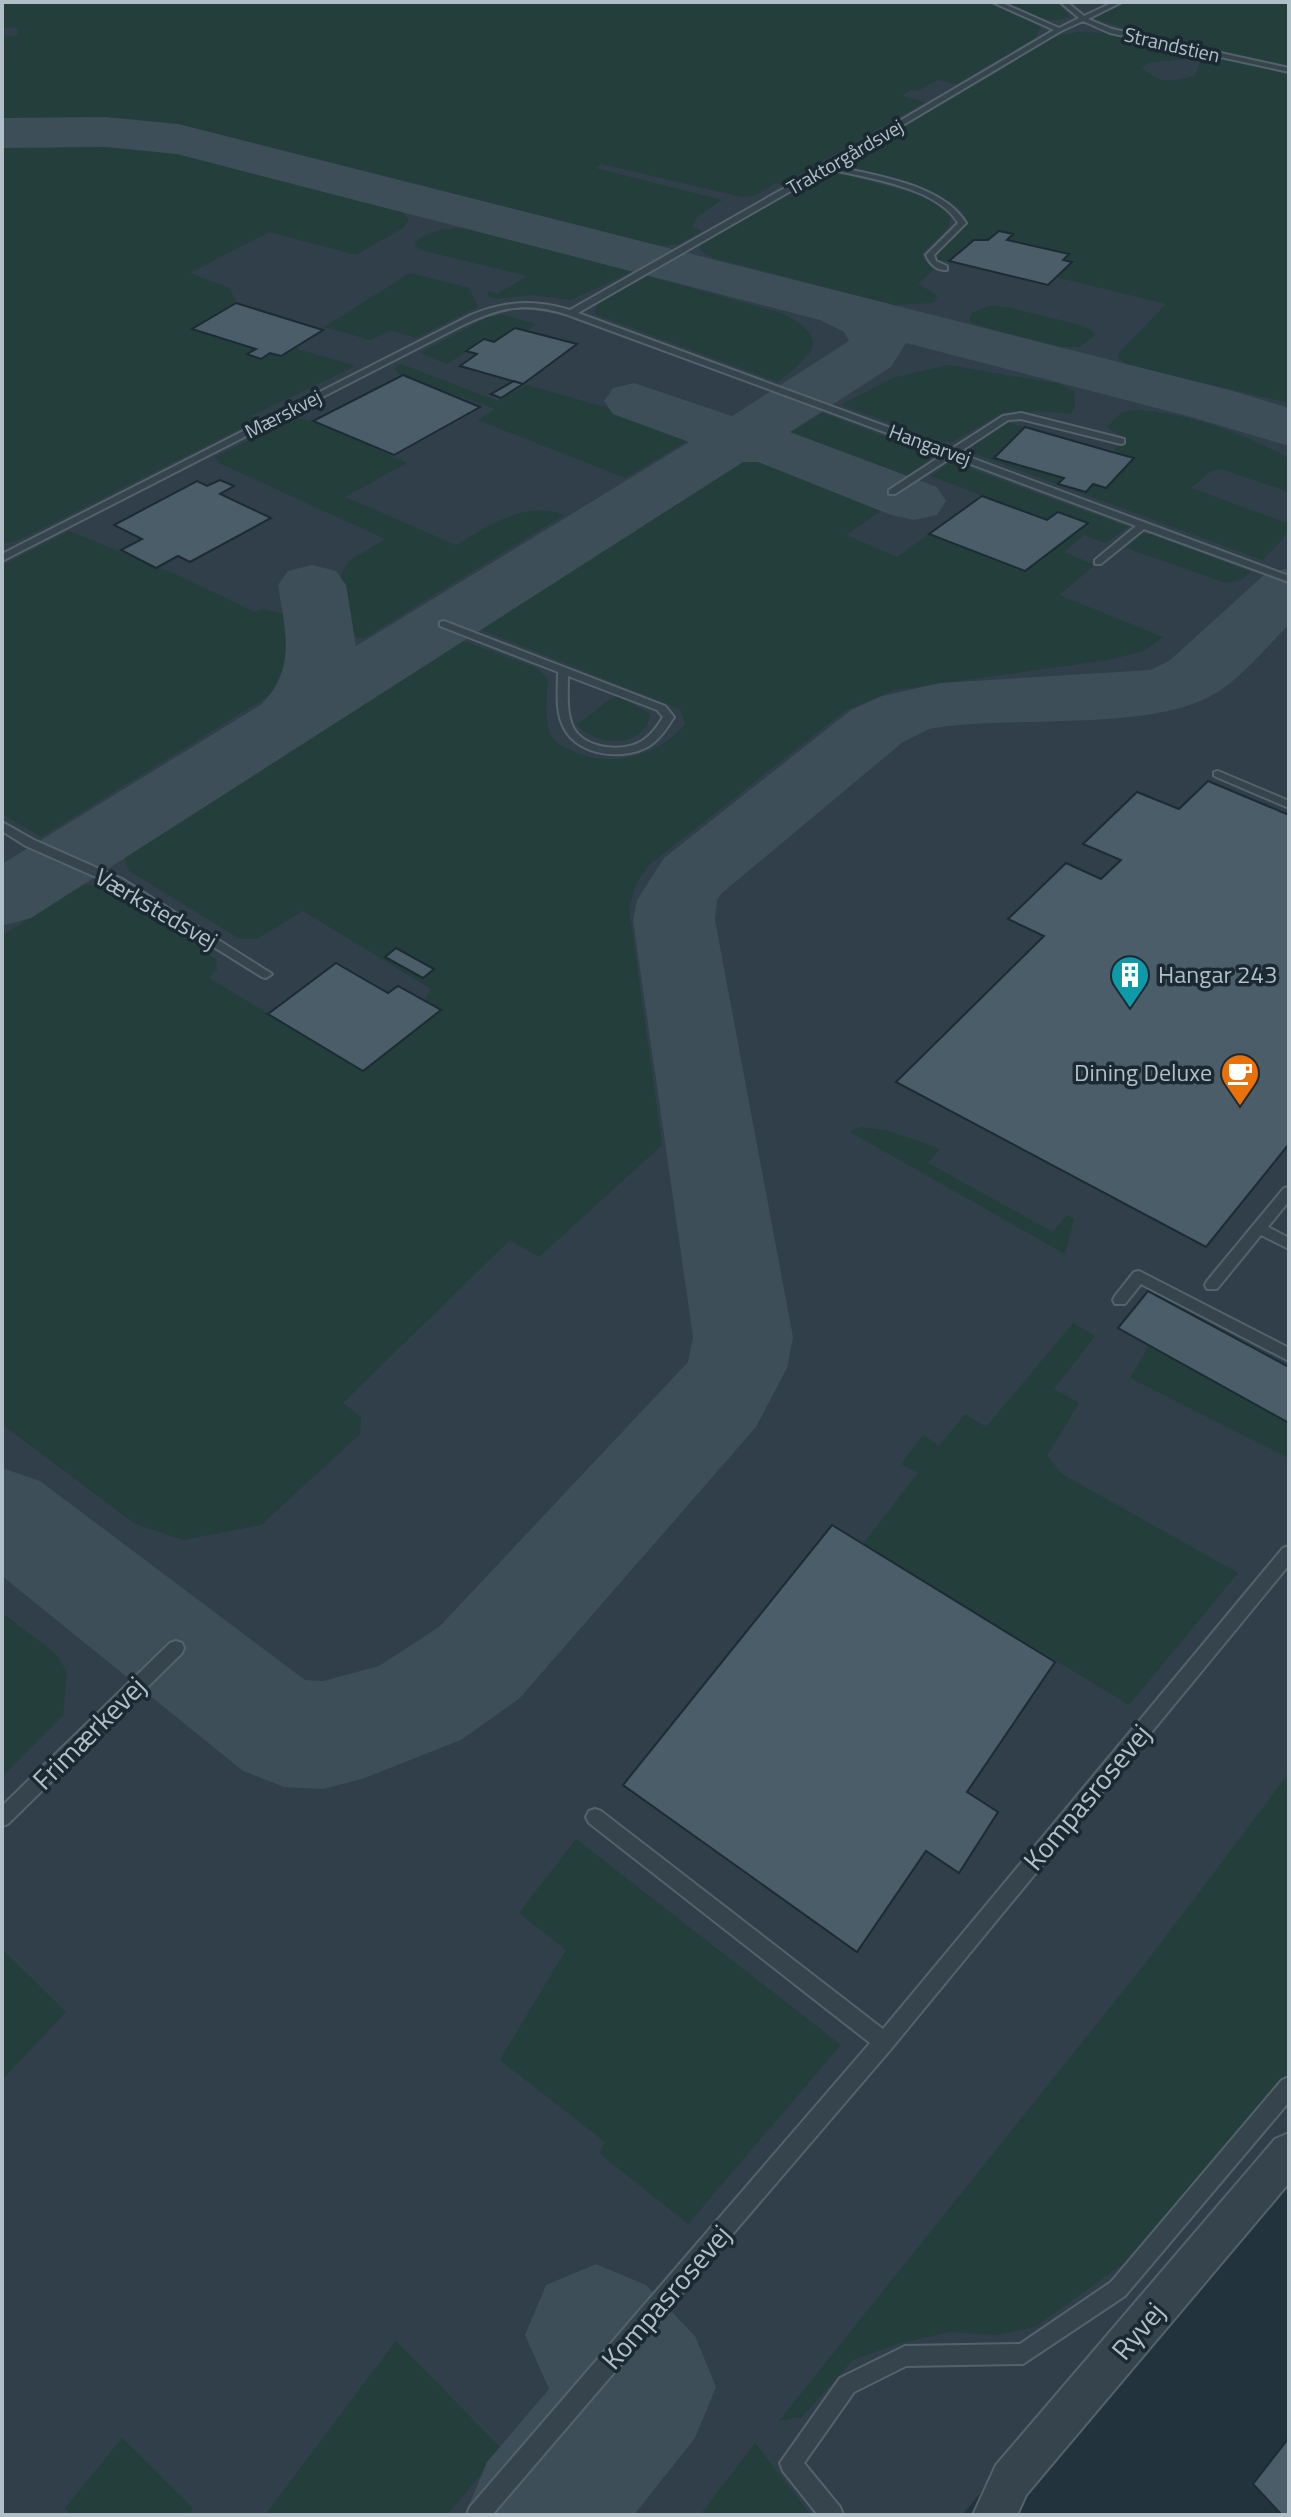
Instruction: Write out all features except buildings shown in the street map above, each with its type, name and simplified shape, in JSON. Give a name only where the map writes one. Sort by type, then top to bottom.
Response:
[{"type":"street","name":"Ryvej","points":[[995,2515],[1011,2480],[1289,2153]]},
{"type":"lane","points":[[995,2],[1059,30]]},
{"type":"lane","name":"Strandstien","points":[[1063,2],[1083,19],[1129,36],[1289,70]]},
{"type":"lane","name":"Traktorgårdsvej","points":[[571,313],[828,167],[1059,30],[1119,2]]},
{"type":"lane","points":[[828,167],[924,194],[952,207],[962,223],[930,255],[933,262],[944,268]]},
{"type":"lane","name":"Mærskvej","points":[[2,558],[497,306],[524,302],[549,305],[571,313]]},
{"type":"lane","name":"Hangarvej","points":[[571,313],[1289,579]]},
{"type":"lane","points":[[892,492],[1006,418],[1021,416],[1121,441]]},
{"type":"lane","points":[[1098,562],[1144,524]]},
{"type":"lane","points":[[444,624],[563,669],[661,708],[669,717],[660,733],[638,747],[618,750],[594,748],[574,737],[566,725],[563,669]]},
{"type":"lane","points":[[1218,774],[1289,805]]},
{"type":"lane","name":"Værkstedsvej","points":[[2,826],[30,843],[118,882],[266,974]]},
{"type":"lane","points":[[1212,1285],[1289,1192]]},
{"type":"lane","points":[[1259,1228],[1289,1244]]},
{"type":"lane","points":[[1120,1300],[1139,1276],[1289,1355]]},
{"type":"lane","name":"Kompasrosevej","points":[[478,2515],[884,2042],[1289,1553]]},
{"type":"lane","name":"Frimærkevej","points":[[2,1818],[176,1648]]},
{"type":"lane","points":[[595,1817],[884,2042]]},
{"type":"lane","points":[[832,2515],[791,2463],[847,2385],[905,2356],[1023,2354],[1118,2289],[1289,2087]]},
{"type":"shaded area","points":[[2,2],[1289,2],[1289,2130],[962,2515],[2,2515]]},
{"type":"green space","points":[[2,2],[990,2],[1042,24],[1035,38],[956,84],[938,80],[917,91],[911,90],[902,96],[925,102],[781,185],[776,183],[754,196],[742,197],[601,164],[595,168],[722,200],[697,217],[692,226],[702,231],[679,244],[661,246],[194,128],[128,120],[2,121],[2,37],[19,35],[16,27],[2,28]]},
{"type":"green space","points":[[1002,2],[1056,2],[1070,16],[1045,19]]},
{"type":"green space","points":[[1127,2],[1289,2],[1289,67],[1150,38],[1095,18]]},
{"type":"green space","points":[[1078,32],[1106,33],[1189,54],[1190,59],[1151,62],[1142,67],[1160,79],[1179,80],[1194,76],[1201,62],[1219,59],[1289,73],[1289,403],[1127,365],[1118,354],[1166,304],[1056,277],[1072,263],[1063,260],[1068,254],[1007,240],[1012,234],[999,231],[988,240],[974,240],[949,261],[937,261],[936,255],[964,227],[963,212],[934,194],[841,163],[1056,36]]},
{"type":"green space","points":[[79,142],[154,148],[402,211],[409,220],[403,228],[356,255],[269,232],[190,273],[229,288],[236,301],[193,329],[281,356],[294,348],[356,366],[251,416],[259,419],[19,540],[2,544],[2,143]]},
{"type":"green space","points":[[830,170],[925,197],[948,209],[950,223],[947,229],[922,254],[923,260],[934,269],[918,284],[936,294],[937,299],[933,303],[895,305],[713,258],[701,251],[700,244]]},
{"type":"green space","points":[[467,228],[633,271],[571,300],[531,295],[489,297],[487,291],[497,294],[527,276],[421,250],[416,246],[415,242],[433,232]]},
{"type":"green space","points":[[410,273],[469,288],[478,307],[416,338],[391,330],[371,340],[324,327]]},
{"type":"green space","points":[[648,276],[781,313],[808,331],[812,347],[808,355],[778,382],[597,315],[594,311],[599,303]]},
{"type":"green space","points":[[989,306],[1006,307],[1081,325],[1095,335],[1080,347],[1055,347],[971,323],[972,313]]},
{"type":"green space","points":[[503,315],[536,324],[527,331],[515,328],[494,342],[484,340],[447,364],[420,353],[486,318]]},
{"type":"green space","points":[[401,364],[497,401],[527,385],[618,411],[692,438],[625,478],[478,420],[495,409],[399,374],[394,368]]},
{"type":"green space","points":[[948,365],[1060,384],[1074,391],[1075,408],[1070,414],[1038,411],[1002,413],[952,442],[943,442],[841,405],[892,378]]},
{"type":"green space","points":[[1133,410],[1174,415],[1214,425],[1289,458],[1289,492],[1221,469],[1211,471],[1191,488],[1289,524],[1284,538],[1262,560],[973,453],[974,444],[1006,422],[1025,427],[995,458],[1064,478],[1059,484],[1086,492],[1093,484],[1106,488],[1133,458],[1112,452],[1125,439],[1107,427],[1121,413]]},
{"type":"green space","points":[[823,413],[930,454],[929,461],[903,479],[786,435]]},
{"type":"green space","points":[[300,419],[313,421],[407,463],[345,497],[456,545],[494,523],[521,513],[549,511],[564,515],[364,638],[347,635],[340,577],[349,561],[385,539],[219,463],[215,457],[284,423]]},
{"type":"green space","points":[[761,461],[887,507],[846,535],[897,557],[929,534],[1025,571],[1087,523],[1058,512],[1047,520],[931,476],[946,465],[957,464],[1128,527],[1106,543],[1084,535],[1064,552],[1095,565],[1059,595],[1163,637],[1144,651],[1108,660],[895,690],[846,710],[649,865],[636,884],[629,908],[662,1145],[539,1257],[510,1240],[343,1403],[361,1417],[360,1434],[261,1525],[183,1540],[135,1524],[2,1424],[2,936],[82,884],[104,887],[216,959],[217,970],[209,978],[364,1071],[440,1011],[424,1001],[431,989],[303,911],[257,939],[240,939],[129,871],[124,857],[461,640],[536,668],[547,677],[548,727],[554,739],[563,746],[587,756],[618,759],[662,744],[685,724],[680,709],[479,629],[744,462]]},
{"type":"green space","points":[[69,531],[175,574],[255,612],[261,609],[285,614],[293,670],[283,687],[41,837],[2,814],[2,566]]},
{"type":"green space","points":[[1141,534],[1150,534],[1251,572],[1241,580],[1226,583],[1126,548]]},
{"type":"green space","points":[[618,696],[650,714],[639,734],[630,739],[606,740],[595,737],[576,724],[607,702]]},
{"type":"green space","points":[[861,1127],[890,1131],[940,1149],[928,1163],[1053,1232],[1067,1215],[1074,1219],[1065,1254],[850,1132]]},
{"type":"green space","points":[[1073,1323],[1095,1336],[1054,1389],[1079,1403],[1047,1456],[1062,1474],[1238,1573],[1129,1705],[863,1544],[918,1473],[901,1464],[923,1435],[939,1446],[965,1414],[986,1427]]},
{"type":"green space","points":[[1149,1345],[1289,1423],[1289,1458],[1130,1378]]},
{"type":"green space","points":[[2,1613],[56,1654],[67,1672],[63,1716],[2,1777]]},
{"type":"green space","points":[[1289,1773],[1289,2071],[1127,2261],[1035,2327],[996,2335],[950,2332],[897,2344],[853,2360],[802,2417],[779,2421],[1148,1960]]},
{"type":"green space","points":[[576,1839],[841,2045],[688,2224],[599,2153],[605,2142],[500,2060],[566,1950],[519,1913]]},
{"type":"green space","points":[[2,1949],[66,2012],[2,2080]]},
{"type":"green space","points":[[396,2341],[502,2449],[447,2515],[265,2515]]},
{"type":"green space","points":[[122,2438],[193,2508],[189,2515],[71,2515],[65,2508]]},
{"type":"green space","points":[[755,2443],[811,2515],[700,2515]]},
{"type":"taxiway","points":[[2,133],[105,132],[178,139],[1212,404],[1289,428]]},
{"type":"taxiway","points":[[718,451],[871,355],[878,341],[872,329],[859,317],[840,309]]},
{"type":"taxiway","points":[[634,401],[711,429],[721,441],[718,451]]},
{"type":"taxiway","points":[[723,448],[737,444],[766,444],[914,501]]},
{"type":"taxiway","points":[[286,722],[718,451]]},
{"type":"taxiway","points":[[286,722],[301,706],[319,674],[321,643],[312,585]]},
{"type":"taxiway","points":[[2,1513],[284,1733],[323,1735],[362,1726],[420,1703],[479,1663],[720,1398],[737,1368],[743,1337],[674,920],[677,900],[692,876],[877,726],[908,711],[940,705],[1142,693],[1171,687],[1194,676],[1289,588]]},
{"type":"taxiway","points":[[2,900],[286,722]]},
{"type":"taxiway","points":[[540,2515],[644,2387],[596,2335]]},
{"type":"place","name":"Hangar 243","points":[[1130,1009]]},
{"type":"place","name":"Dining Deluxe","points":[[1240,1107]]}]
